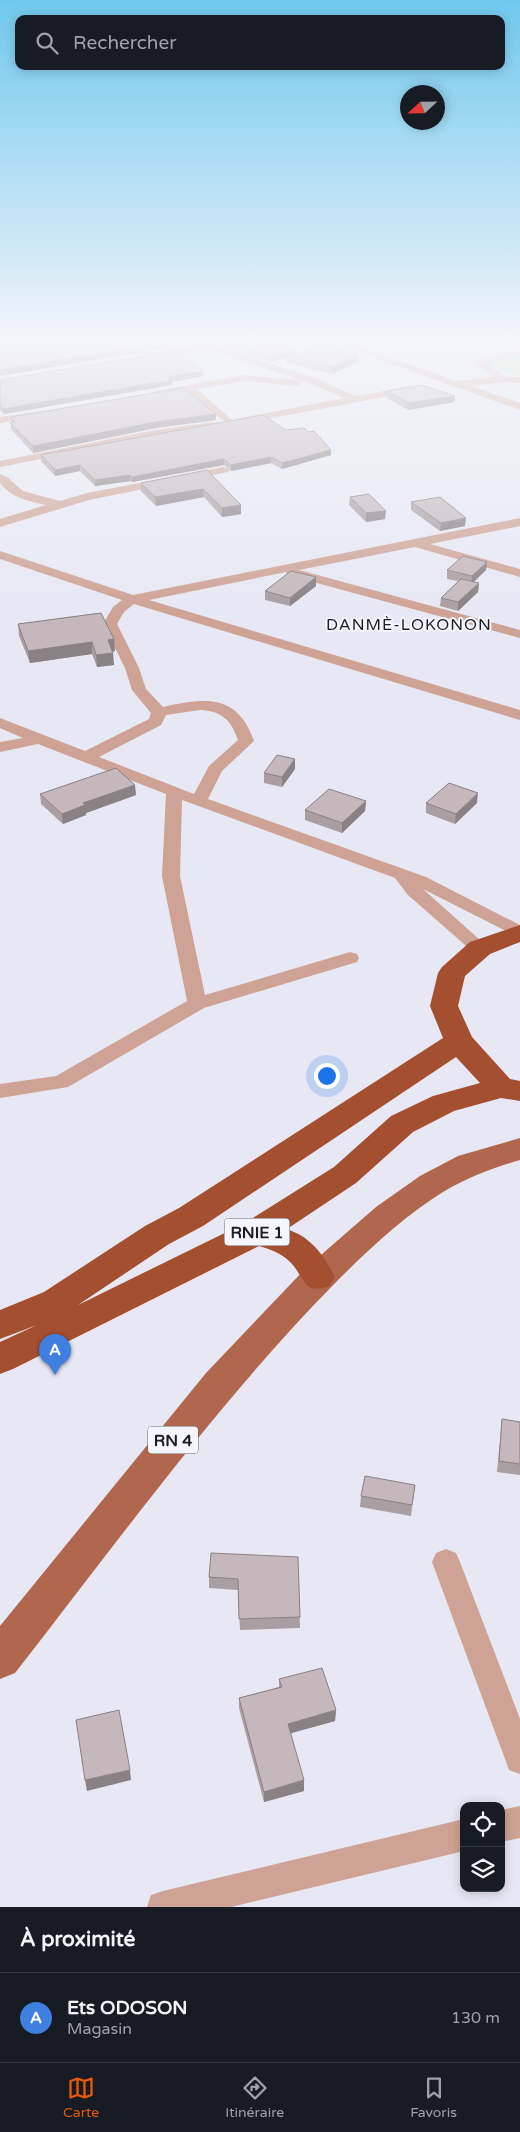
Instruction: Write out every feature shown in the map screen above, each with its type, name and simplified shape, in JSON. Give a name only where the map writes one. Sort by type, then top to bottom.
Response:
[{"type":"highway","name":"RNIE 1","points":[[515,1092],[459,1041],[444,1006],[452,973],[480,948],[520,933]]},
{"type":"highway","name":"RNIE 1","points":[[0,1325],[56,1302],[157,1235],[191,1217],[412,1074],[459,1041]]},
{"type":"highway","name":"RNIE 1","points":[[0,1359],[212,1256],[257,1232],[345,1175],[402,1124],[444,1103],[515,1092]]},
{"type":"highway","points":[[257,1232],[296,1246],[309,1258],[318,1277]]},
{"type":"main road","name":"RN 4","points":[[0,1659],[218,1384],[318,1277],[388,1216],[431,1184],[469,1164],[504,1154],[520,1130]]},
{"type":"street","points":[[0,464],[151,434]]},
{"type":"street","points":[[0,523],[56,504],[224,470]]},
{"type":"street","points":[[0,478],[6,481],[12,490],[22,495],[56,504]]},
{"type":"street","points":[[159,712],[139,690],[132,668],[110,624],[118,610],[132,599],[520,522]]},
{"type":"street","points":[[416,544],[520,573]]},
{"type":"street","points":[[0,555],[132,599],[520,715]]},
{"type":"street","points":[[0,568],[21,562]]},
{"type":"street","points":[[279,570],[302,574],[520,634]]},
{"type":"street","points":[[159,712],[190,706],[214,706],[229,710],[242,726],[246,741],[215,769],[198,801]]},
{"type":"street","points":[[84,758],[156,722],[159,712]]},
{"type":"street","points":[[0,723],[84,758],[438,889],[520,933]]},
{"type":"street","points":[[0,747],[38,739]]},
{"type":"street","points":[[174,792],[171,876],[180,928],[197,1004]]},
{"type":"street","points":[[402,876],[414,891],[480,948]]},
{"type":"street","points":[[0,1091],[61,1082],[150,1029],[197,1004],[350,958]]},
{"type":"street","points":[[0,1314],[56,1302]]},
{"type":"street","points":[[446,1562],[520,1759]]},
{"type":"street","points":[[505,1825],[520,1822]]},
{"type":"street","points":[[163,1907],[460,1836]]},
{"type":"building","points":[[21,434],[95,434],[33,446]]},
{"type":"building","points":[[158,434],[317,434],[331,450],[282,463],[271,457],[231,465],[224,459],[132,477],[130,475],[95,480],[80,465],[55,470],[41,455]]},
{"type":"building","points":[[207,470],[241,505],[222,508],[203,489],[155,497],[141,483]]},
{"type":"building","points":[[369,494],[386,511],[366,513],[350,497]]},
{"type":"building","points":[[440,497],[466,518],[441,523],[411,502]]},
{"type":"building","points":[[463,556],[487,562],[472,576],[447,570]]},
{"type":"building","points":[[291,571],[316,577],[290,598],[265,591]]},
{"type":"building","points":[[461,579],[479,583],[458,602],[441,598]]},
{"type":"building","points":[[101,613],[114,639],[108,640],[113,653],[96,655],[92,642],[28,651],[18,624]]},
{"type":"building","points":[[277,755],[295,759],[282,777],[264,773]]},
{"type":"building","points":[[116,768],[135,785],[83,803],[85,805],[62,814],[40,794]]},
{"type":"building","points":[[449,783],[478,793],[456,814],[426,803]]},
{"type":"building","points":[[329,789],[366,801],[342,823],[305,810]]},
{"type":"building","points":[[502,1419],[520,1422],[520,1464],[499,1461]]},
{"type":"building","points":[[365,1476],[415,1485],[412,1505],[361,1496]]},
{"type":"building","points":[[211,1553],[298,1557],[300,1617],[239,1619],[238,1579],[209,1577]]},
{"type":"building","points":[[322,1668],[336,1710],[288,1724],[304,1780],[264,1792],[239,1698],[282,1687],[279,1679]]},
{"type":"building","points":[[119,1710],[130,1770],[85,1780],[76,1720]]},
{"type":"place","name":"Ets ODOSON","points":[[55,1375]]},
{"type":"district","name":"DANMÈ-LOKONON","points":[[409,624]]}]
